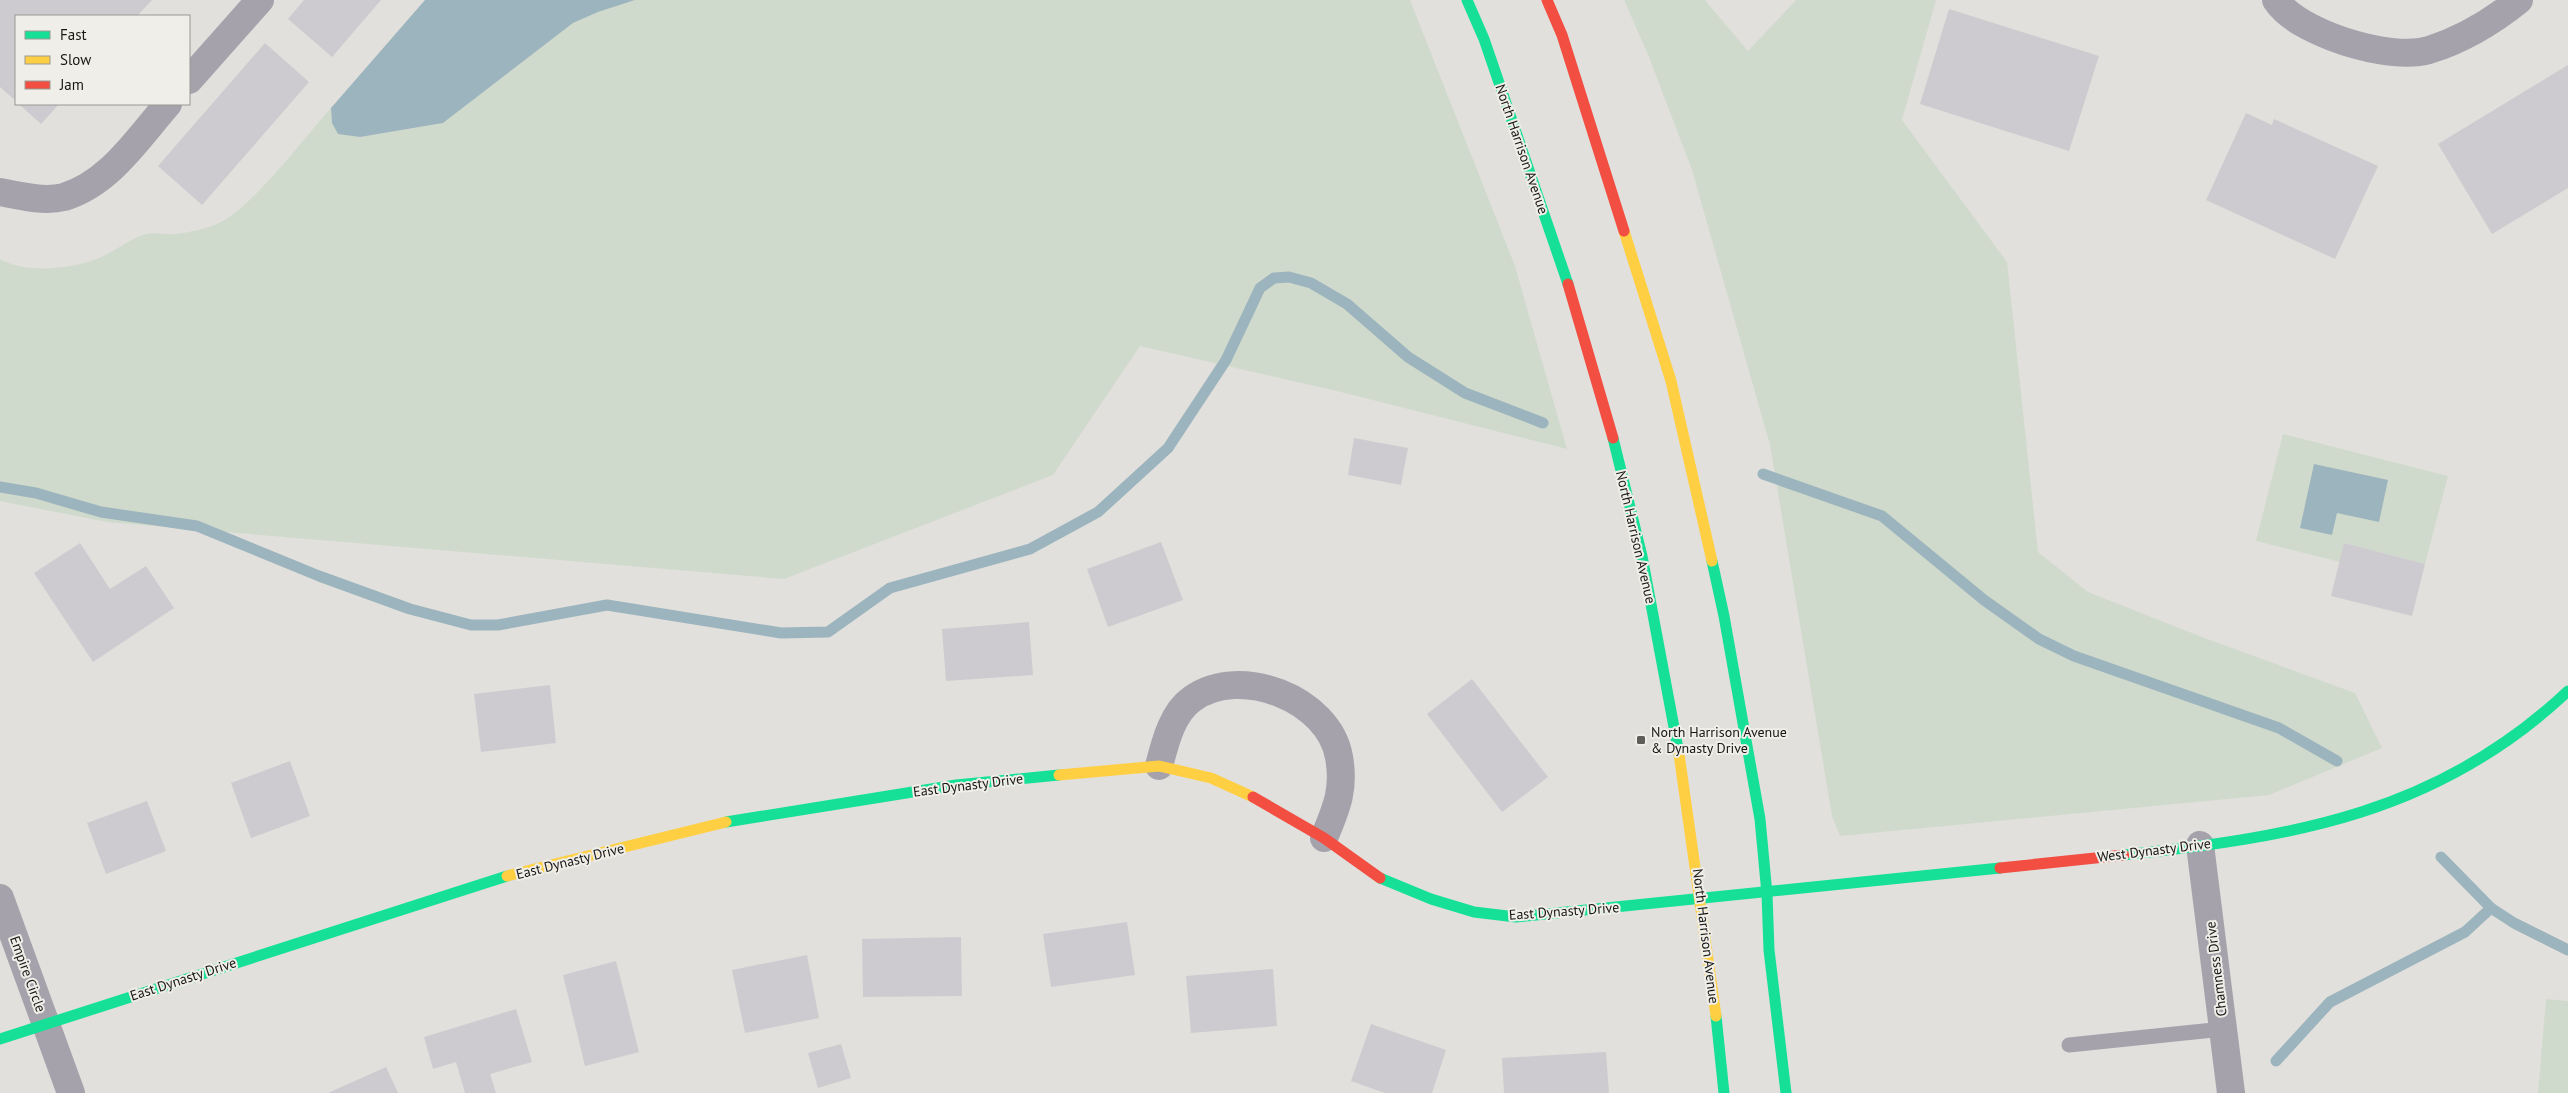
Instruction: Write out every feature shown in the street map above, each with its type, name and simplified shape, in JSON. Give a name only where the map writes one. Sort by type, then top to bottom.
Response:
[{"type":"street","points":[[190,79],[260,0]]},
{"type":"street","name":"North Harrison Avenue","points":[[1467,0],[1484,39],[1570,286],[1624,478],[1654,612],[1703,900],[1724,1093]]},
{"type":"street","points":[[1546,0],[1568,54],[1671,381],[1724,616],[1760,819],[1767,894],[1769,950],[1786,1093]]},
{"type":"street","points":[[2276,0],[2281,7],[2313,30],[2362,48],[2394,52],[2428,50],[2476,29],[2519,0]]},
{"type":"street","points":[[0,192],[30,198],[63,197],[101,180],[167,105]]},
{"type":"street","points":[[1159,766],[1169,728],[1192,699],[1224,686],[1270,688],[1297,701],[1324,724],[1340,756],[1341,796],[1324,838]]},
{"type":"street","name":"West Dynasty Drive","points":[[1703,900],[1821,890],[2200,845],[2318,823],[2375,808],[2420,792],[2466,769],[2544,714],[2568,691]]},
{"type":"street","name":"East Dynasty Drive","points":[[0,1039],[46,1022],[508,876],[730,821],[956,785],[1159,766],[1211,778],[1266,803],[1324,838],[1379,877],[1431,899],[1474,912],[1516,917],[1703,900]]},
{"type":"street","name":"Chamness Drive","points":[[2200,845],[2231,1093]]},
{"type":"street","name":"Empire Circle","points":[[0,898],[70,1093]]},
{"type":"lane","points":[[2069,1045],[2223,1029]]},
{"type":"green space","points":[[635,0],[1410,0],[1515,266],[1567,449],[1341,392],[1140,346],[1053,475],[784,579],[107,522],[0,501],[0,259],[22,267],[63,267],[99,258],[137,237],[147,234],[185,233],[204,229],[221,222],[248,201],[278,170],[331,108],[332,123],[360,137],[443,123],[573,23],[598,12]]},
{"type":"green space","points":[[1624,0],[1705,0],[1748,51],[1796,0],[1936,0],[1902,120],[2007,262],[2038,552],[2088,592],[2202,637],[2355,693],[2382,748],[2269,795],[1840,836],[1832,816],[1770,445],[1692,170],[1649,57]]},
{"type":"green space","points":[[2283,434],[2448,476],[2425,564],[2344,543],[2340,562],[2256,541]]},
{"type":"green space","points":[[2546,999],[2568,1001],[2568,1093],[2538,1093]]},
{"type":"water","points":[[425,0],[635,0],[598,12],[573,23],[443,123],[360,137],[338,134],[332,123],[331,108]]},
{"type":"water","points":[[2314,464],[2388,480],[2379,522],[2337,513],[2332,535],[2300,528]]},
{"type":"building","points":[[0,0],[152,0],[138,15],[15,15],[15,100],[0,87]]},
{"type":"building","points":[[304,0],[381,0],[332,57],[288,19]]},
{"type":"building","points":[[1949,9],[2099,56],[2069,151],[1920,104]]},
{"type":"building","points":[[265,43],[309,82],[202,205],[158,166]]},
{"type":"building","points":[[2568,65],[2568,188],[2492,234],[2438,144]]},
{"type":"building","points":[[20,105],[58,105],[41,124]]},
{"type":"building","points":[[2246,113],[2272,125],[2274,119],[2378,166],[2335,259],[2206,200]]},
{"type":"building","points":[[1354,438],[1408,448],[1401,485],[1348,475]]},
{"type":"building","points":[[1161,542],[1183,600],[1108,627],[1087,569]]},
{"type":"building","points":[[80,543],[110,589],[146,566],[174,608],[93,662],[34,573]]},
{"type":"building","points":[[2344,543],[2425,564],[2412,616],[2331,596]]},
{"type":"building","points":[[1029,622],[1033,675],[946,681],[942,629]]},
{"type":"building","points":[[1472,679],[1548,777],[1502,812],[1427,714]]},
{"type":"building","points":[[550,685],[556,743],[481,752],[474,694]]},
{"type":"building","points":[[290,761],[310,816],[251,838],[231,783]]},
{"type":"building","points":[[147,801],[166,851],[106,874],[87,823]]},
{"type":"building","points":[[1127,922],[1135,975],[1051,987],[1043,934]]},
{"type":"building","points":[[961,937],[962,996],[863,997],[862,939]]},
{"type":"building","points":[[807,955],[819,1018],[745,1033],[732,970]]},
{"type":"building","points":[[616,961],[639,1052],[585,1066],[563,975]]},
{"type":"building","points":[[1273,969],[1277,1026],[1191,1033],[1186,976]]},
{"type":"building","points":[[516,1009],[532,1062],[490,1074],[496,1093],[465,1093],[456,1062],[433,1069],[424,1037]]},
{"type":"building","points":[[1371,1024],[1446,1050],[1432,1093],[1385,1093],[1351,1081]]},
{"type":"building","points":[[841,1044],[851,1078],[818,1088],[808,1053]]},
{"type":"building","points":[[1606,1052],[1609,1093],[1504,1093],[1502,1058]]},
{"type":"building","points":[[386,1067],[398,1093],[328,1093]]},
{"type":"waterway","points":[[0,487],[36,493],[101,512],[197,526],[319,576],[410,609],[471,625],[498,625],[607,605],[781,633],[828,632],[890,588],[1030,549],[1098,512],[1168,448],[1226,360],[1260,288],[1274,278],[1289,277],[1311,283],[1347,304],[1408,357],[1465,393],[1543,423]]},
{"type":"waterway","points":[[1763,474],[1882,516],[1984,600],[2039,639],[2074,656],[2279,728],[2337,761]]},
{"type":"waterway","points":[[2441,857],[2491,908],[2514,923],[2568,950]]},
{"type":"waterway","points":[[2276,1061],[2330,1002],[2465,932],[2491,908]]},
{"type":"traffic: fast","points":[[1467,0],[1484,39],[1568,284]]},
{"type":"traffic: fast","points":[[1613,438],[1642,556],[1679,754]]},
{"type":"traffic: fast","points":[[1712,561],[1724,616],[1760,819],[1767,894],[1769,950],[1786,1093]]},
{"type":"traffic: fast","points":[[2124,855],[2247,839],[2305,827],[2361,812],[2416,792],[2468,766],[2519,732],[2568,691]]},
{"type":"traffic: fast","points":[[726,822],[956,785],[1059,775]]},
{"type":"traffic: fast","points":[[1380,878],[1431,899],[1474,912],[1516,917],[2000,868]]},
{"type":"traffic: fast","points":[[0,1039],[507,876]]},
{"type":"traffic: fast","points":[[1716,1016],[1724,1093]]},
{"type":"traffic: slow","points":[[1624,231],[1671,381],[1712,561]]},
{"type":"traffic: slow","points":[[1679,754],[1716,1016]]},
{"type":"traffic: slow","points":[[1059,775],[1159,766],[1211,778],[1253,797]]},
{"type":"traffic: slow","points":[[507,876],[726,822]]},
{"type":"traffic: jam","points":[[1547,0],[1562,35],[1624,231]]},
{"type":"traffic: jam","points":[[1568,284],[1613,438]]},
{"type":"traffic: jam","points":[[1253,797],[1324,838],[1380,878]]},
{"type":"traffic: jam","points":[[2000,868],[2124,855]]},
{"type":"place","name":"North Harrison Avenue & Dynasty Drive","points":[[1641,740]]}]
